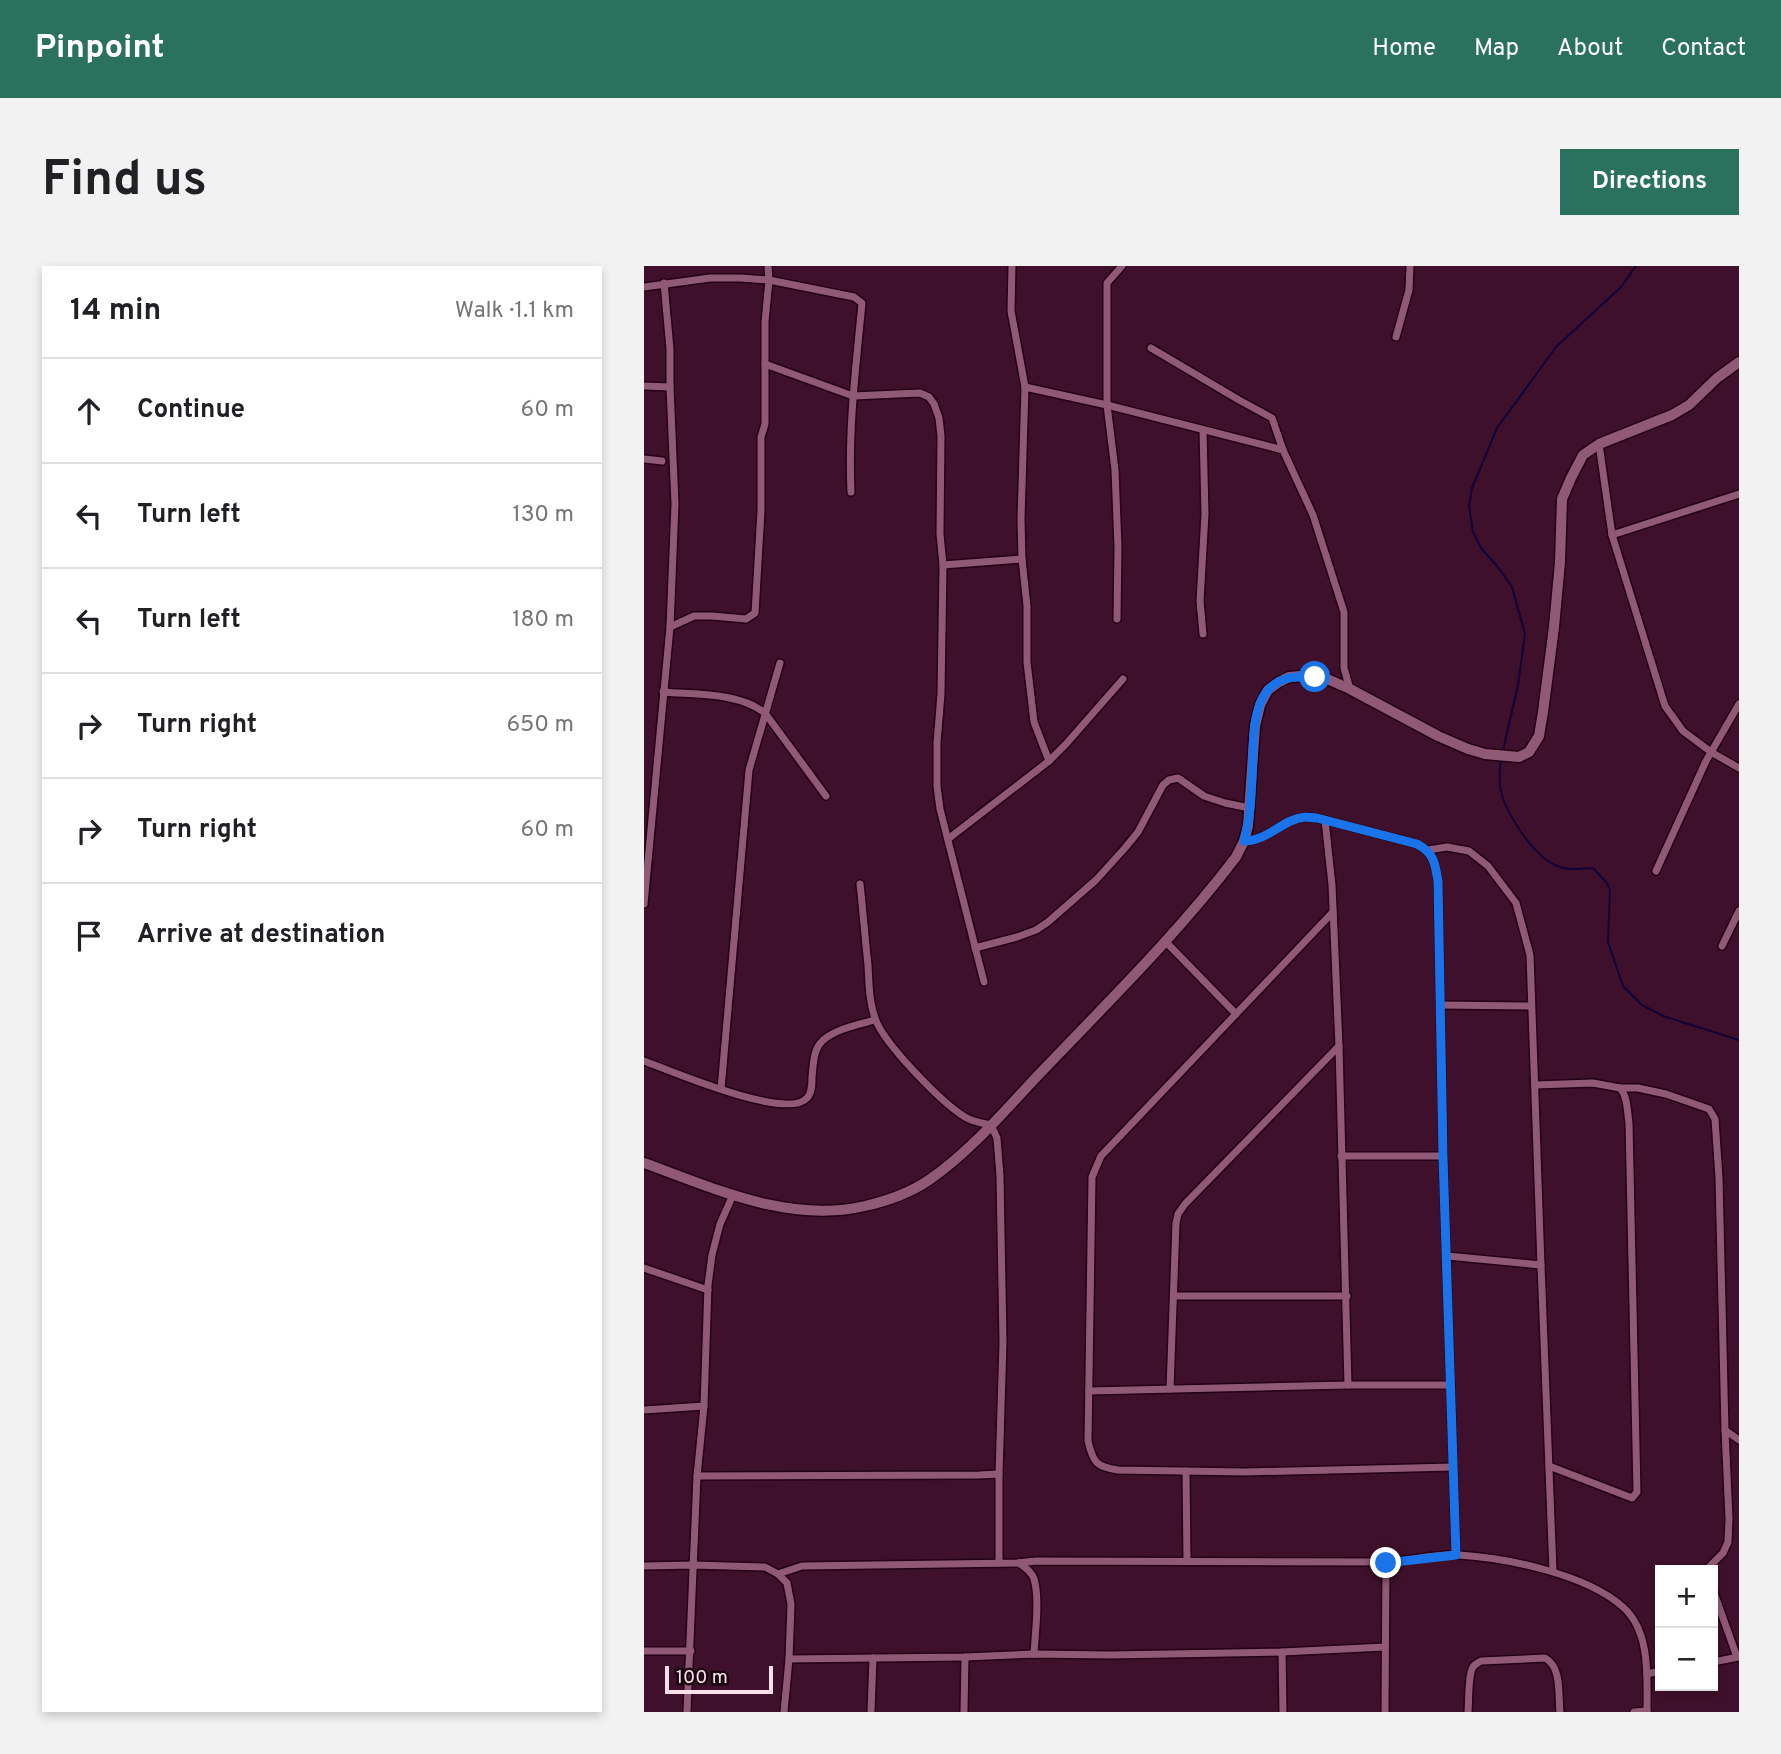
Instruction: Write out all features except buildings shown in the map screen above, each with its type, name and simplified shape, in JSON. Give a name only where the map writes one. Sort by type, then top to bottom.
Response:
[{"type":"street","points":[[670,627],[694,616],[746,619],[755,614],[761,511],[761,437],[765,424],[768,266]]},
{"type":"street","points":[[1012,266],[1011,311],[1025,387],[1021,519],[1027,606],[1027,662],[1034,723],[1049,761]]},
{"type":"street","points":[[1116,619],[1118,547],[1115,470],[1107,405],[1107,283],[1122,266]]},
{"type":"street","points":[[1396,337],[1409,290],[1410,266]]},
{"type":"street","points":[[644,287],[710,278],[769,280],[853,297],[862,303],[853,396],[851,492]]},
{"type":"street","points":[[644,904],[670,627],[675,504],[670,349],[664,284]]},
{"type":"street","points":[[1151,348],[1272,418],[1283,450],[1313,515],[1343,612],[1343,668],[1350,689]]},
{"type":"street","points":[[644,1163],[733,1195],[796,1210],[863,1207],[898,1197],[928,1181],[956,1159],[991,1125],[1166,942],[1236,857],[1244,841],[1250,808],[1255,726],[1260,705],[1268,690],[1289,677],[1325,678],[1468,749],[1485,754],[1519,757],[1529,752],[1539,736],[1543,712],[1555,614],[1562,499],[1583,454],[1599,444],[1672,415],[1689,405],[1717,378],[1739,362]]},
{"type":"street","points":[[765,364],[853,396],[920,393],[929,397],[939,418],[940,534],[943,565],[937,786],[940,808],[984,982]]},
{"type":"street","points":[[644,386],[670,387]]},
{"type":"street","points":[[1025,387],[1283,450]]},
{"type":"street","points":[[1203,430],[1205,513],[1200,601],[1203,634]]},
{"type":"street","points":[[1599,444],[1612,535],[1665,706],[1684,731],[1711,752],[1739,768]]},
{"type":"street","points":[[644,458],[662,461]]},
{"type":"street","points":[[1612,535],[1739,494]]},
{"type":"street","points":[[943,565],[1022,559]]},
{"type":"street","points":[[721,1089],[749,770],[780,663]]},
{"type":"street","points":[[948,839],[1049,761],[1123,679]]},
{"type":"street","points":[[663,692],[740,699],[754,705],[765,713],[826,796]]},
{"type":"street","points":[[1656,871],[1711,752],[1739,704]]},
{"type":"street","points":[[975,948],[1017,937],[1048,922],[1096,880],[1125,848],[1138,832],[1163,785],[1169,780],[1178,778],[1204,796],[1250,808]]},
{"type":"street","points":[[1244,841],[1263,838],[1304,817],[1417,844],[1428,850],[1447,847],[1469,851],[1488,866],[1516,903],[1531,955],[1553,1571]]},
{"type":"street","points":[[1325,820],[1334,912],[1348,1385]]},
{"type":"street","points":[[1428,850],[1438,881],[1443,1157],[1456,1555]]},
{"type":"street","points":[[860,884],[870,1000],[875,1020],[881,1031],[935,1093],[962,1116],[974,1122],[991,1125]]},
{"type":"street","points":[[1722,946],[1739,911]]},
{"type":"street","points":[[1334,912],[1101,1156],[1094,1168],[1091,1177],[1088,1441],[1093,1459],[1104,1468],[1118,1470],[1246,1472],[1453,1467]]},
{"type":"street","points":[[1166,942],[1236,1014]]},
{"type":"street","points":[[1440,1006],[1531,1006]]},
{"type":"street","points":[[644,1061],[758,1101],[796,1104],[807,1099],[811,1090],[816,1049],[824,1039],[839,1030],[875,1020]]},
{"type":"street","points":[[1170,1389],[1178,1214],[1339,1046]]},
{"type":"street","points":[[1535,1084],[1593,1083],[1638,1088],[1666,1094],[1709,1110],[1715,1119],[1729,1519],[1728,1542],[1723,1553],[1711,1565]]},
{"type":"street","points":[[1549,1466],[1632,1498],[1637,1492],[1629,1123],[1626,1098],[1620,1088]]},
{"type":"street","points":[[991,1125],[997,1138],[1003,1342],[999,1563]]},
{"type":"street","points":[[1341,1156],[1443,1157]]},
{"type":"street","points":[[687,1712],[692,1565],[704,1406],[708,1290],[712,1255],[720,1224],[733,1195]]},
{"type":"street","points":[[1447,1255],[1541,1265]]},
{"type":"street","points":[[644,1268],[708,1290]]},
{"type":"street","points":[[1174,1296],[1347,1296]]},
{"type":"street","points":[[1089,1391],[1451,1385]]},
{"type":"street","points":[[644,1410],[704,1406]]},
{"type":"street","points":[[1725,1430],[1739,1440]]},
{"type":"street","points":[[1186,1471],[1187,1561]]},
{"type":"street","points":[[697,1476],[999,1474]]},
{"type":"street","points":[[778,1574],[802,1566],[1036,1561],[1386,1563],[1456,1555],[1498,1560],[1553,1571],[1601,1592],[1624,1608],[1637,1626],[1644,1649],[1647,1674],[1647,1712],[1634,1712]]},
{"type":"street","points":[[1017,1563],[1025,1566],[1034,1578],[1034,1654]]},
{"type":"street","points":[[1385,1712],[1386,1563]]},
{"type":"street","points":[[644,1566],[765,1567],[787,1583],[791,1604],[785,1712]]},
{"type":"street","points":[[1718,1603],[1738,1657],[1718,1661]]},
{"type":"street","points":[[789,1659],[1282,1652],[1385,1647]]},
{"type":"street","points":[[644,1651],[691,1651]]},
{"type":"street","points":[[1282,1652],[1283,1712]]},
{"type":"street","points":[[964,1712],[965,1657]]},
{"type":"street","points":[[871,1712],[873,1658]]},
{"type":"street","points":[[1468,1712],[1472,1668],[1476,1664],[1481,1661],[1545,1658],[1551,1662],[1557,1674],[1560,1712]]},
{"type":"street","points":[[1647,1674],[1655,1672]]},
{"type":"waterway","points":[[1503,750],[1518,685],[1525,634],[1512,587],[1481,548],[1473,532],[1469,506],[1472,488],[1497,428],[1556,347],[1621,287],[1636,266]]},
{"type":"waterway","points":[[1501,759],[1502,796],[1520,831],[1529,842],[1546,860],[1555,865],[1569,869],[1593,868],[1607,883],[1610,890],[1608,942],[1623,986],[1642,1005],[1663,1016],[1739,1040]]},
{"type":"route","points":[[1315,677],[1289,677],[1279,682],[1268,690],[1260,705],[1255,726],[1250,808],[1244,841],[1263,838],[1304,817],[1317,818],[1417,844],[1428,850],[1438,881],[1443,1157],[1456,1555],[1386,1563]]}]
